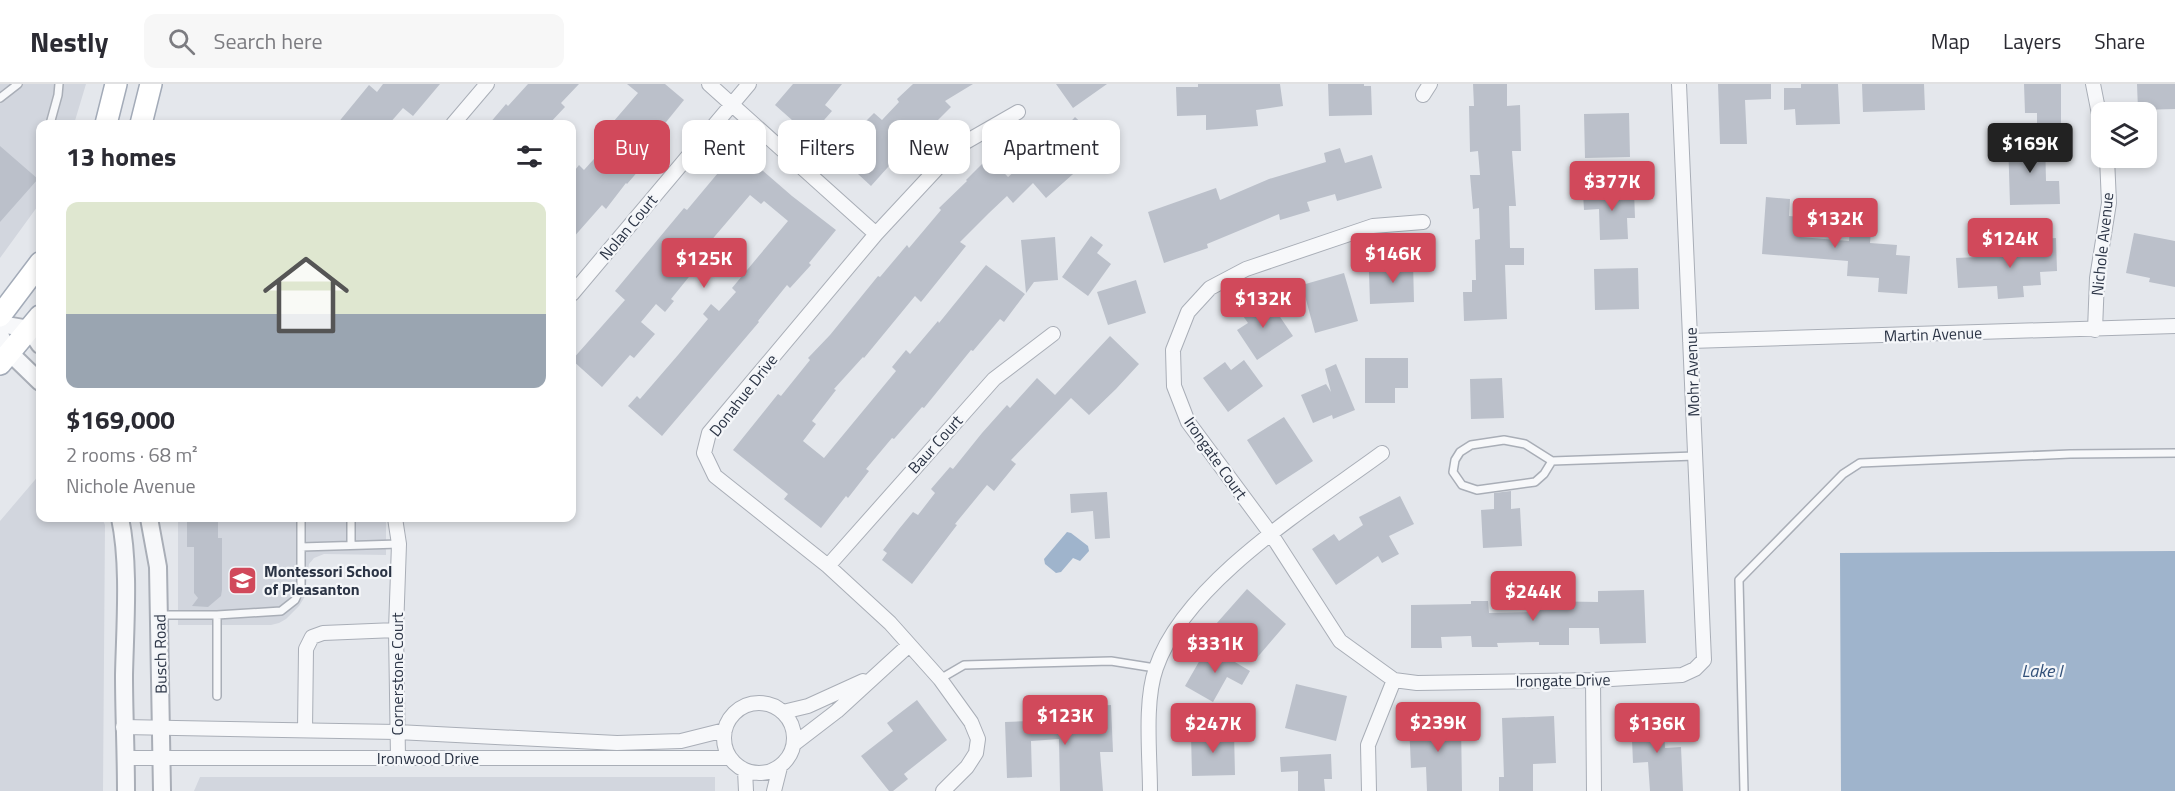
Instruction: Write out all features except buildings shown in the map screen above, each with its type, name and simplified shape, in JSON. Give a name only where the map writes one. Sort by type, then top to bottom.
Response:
[{"type":"main road","points":[[107,120],[116,84]]},
{"type":"main road","points":[[142,120],[151,84]]},
{"type":"main road","points":[[0,316],[36,268]]},
{"type":"main road","points":[[3,350],[36,330]]},
{"type":"street","points":[[456,120],[487,84]]},
{"type":"street","points":[[709,84],[876,234]]},
{"type":"street","name":"Nolan Court","points":[[576,289],[749,84]]},
{"type":"street","name":"Mohr Avenue","points":[[1679,84],[1704,660]]},
{"type":"street","points":[[2093,84],[2097,102]]},
{"type":"street","name":"Donahue Drive","points":[[943,791],[967,767],[976,753],[978,739],[971,722],[940,680],[890,623],[828,566],[715,476],[704,453],[709,433],[876,234],[957,147],[1018,112]]},
{"type":"street","name":"Nichole Avenue","points":[[2094,330],[2097,278],[2109,203],[2107,168]]},
{"type":"street","name":"Irongate Court","points":[[1271,534],[1188,422],[1174,386],[1173,350],[1188,312],[1210,288],[1246,269],[1373,226],[1423,222]]},
{"type":"street","points":[[0,324],[36,330]]},
{"type":"street","name":"Martin Avenue","points":[[1690,341],[2175,327]]},
{"type":"street","name":"Baur Court","points":[[828,566],[994,379],[1053,334]]},
{"type":"street","points":[[3,350],[36,379]]},
{"type":"street","points":[[1150,791],[1150,698],[1155,668],[1172,633],[1213,583],[1271,534],[1382,453]]},
{"type":"street","name":"Busch Road","points":[[121,522],[126,605],[123,727],[126,791]]},
{"type":"street","name":"Busch Road","points":[[150,522],[158,567],[162,791]]},
{"type":"street","name":"Cornerstone Court","points":[[396,522],[399,544],[396,630],[398,758]]},
{"type":"street","points":[[1271,534],[1340,641],[1394,680],[1368,745],[1369,791]]},
{"type":"street","points":[[305,730],[306,649],[312,638],[323,633],[396,630]]},
{"type":"street","points":[[794,744],[792,726],[783,712],[769,704],[751,704],[734,713],[725,730],[726,749],[730,758],[744,770],[764,773],[780,767],[787,760],[794,744],[837,711],[909,645]]},
{"type":"street","name":"Irongate Drive","points":[[1394,680],[1417,683],[1593,680],[1682,675],[1695,669],[1704,660]]},
{"type":"street","points":[[783,712],[808,706],[873,676]]},
{"type":"street","points":[[1593,680],[1594,791]]},
{"type":"street","name":"Ironwood Drive","points":[[123,727],[397,732],[617,743],[681,741],[725,730]]},
{"type":"street","name":"Ironwood Drive","points":[[126,758],[730,758]]},
{"type":"street","points":[[774,791],[780,767]]},
{"type":"street","points":[[744,770],[746,791]]},
{"type":"lane","points":[[0,98],[18,84]]},
{"type":"lane","points":[[51,120],[59,84]]},
{"type":"lane","points":[[1552,461],[1544,474],[1535,482],[1477,490],[1462,485],[1453,472],[1455,460],[1460,452],[1471,445],[1504,440],[1525,444],[1552,461],[1695,456]]},
{"type":"lane","points":[[1744,791],[1739,580],[1843,474],[1860,464],[2070,454],[2175,453]]},
{"type":"lane","points":[[159,615],[217,615],[281,611],[295,600],[301,587],[301,522]]},
{"type":"lane","points":[[351,522],[351,545]]},
{"type":"lane","points":[[301,547],[399,544]]},
{"type":"lane","points":[[217,615],[217,696]]},
{"type":"lane","points":[[940,680],[964,665],[1111,661],[1155,668]]},
{"type":"shaded area","points":[[0,84],[86,84],[75,120],[36,120],[36,208],[0,258]]},
{"type":"shaded area","points":[[36,479],[36,522],[104,522],[105,525],[103,791],[0,791],[0,521]]},
{"type":"shaded area","name":"Montessori School of Pleasanton","points":[[178,522],[386,522],[386,555],[324,554],[314,558],[309,564],[304,598],[286,619],[279,623],[271,625],[178,625]]},
{"type":"shaded area","points":[[200,777],[715,777],[715,791],[194,791]]},
{"type":"water","points":[[1067,532],[1088,546],[1089,551],[1080,561],[1073,558],[1061,572],[1056,573],[1045,564],[1044,559]]},
{"type":"water","name":"Lake I","points":[[2175,551],[2175,791],[1841,791],[1840,553]]},
{"type":"place","name":"Montessori School of Pleasanton","points":[[243,580]]}]
